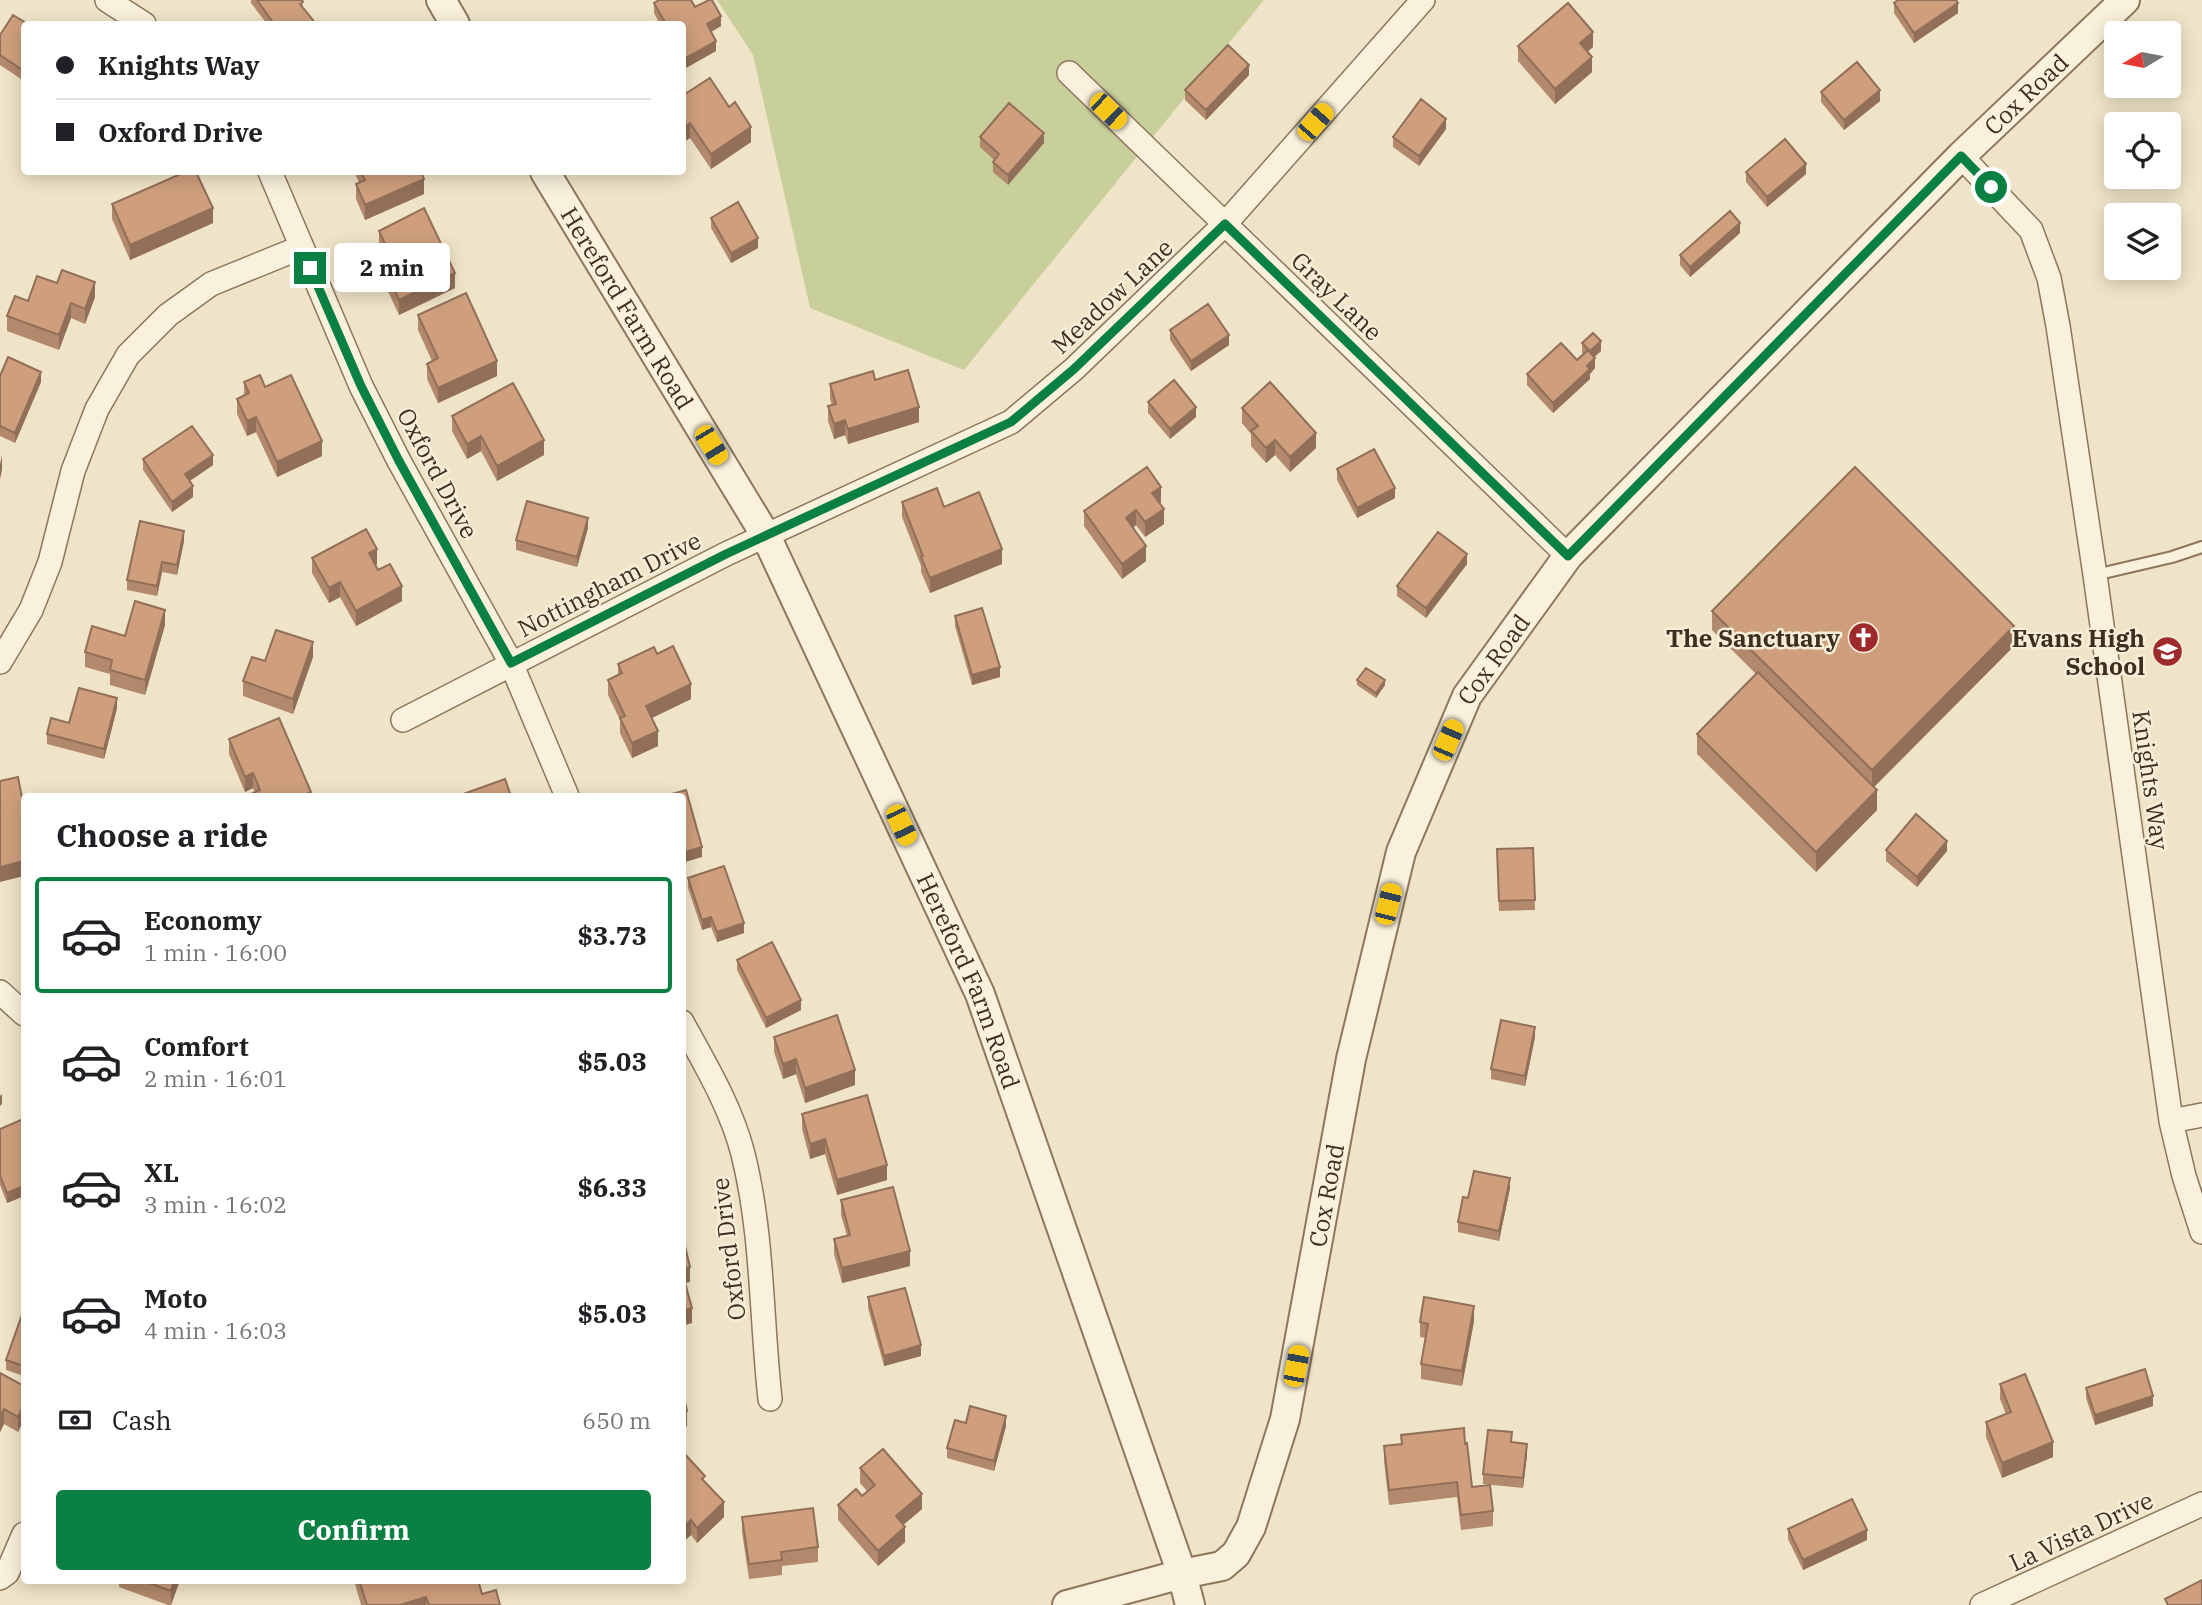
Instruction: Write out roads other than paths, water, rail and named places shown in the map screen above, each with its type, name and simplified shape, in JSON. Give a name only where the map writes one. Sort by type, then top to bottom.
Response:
[{"type":"street","points":[[107,0],[139,21]]},
{"type":"street","points":[[440,0],[453,21]]},
{"type":"street","name":"Meadow Lane","points":[[766,536],[1011,422],[1074,369],[1225,224],[1423,0]]},
{"type":"street","name":"Cox Road","points":[[1067,1605],[1222,1566],[1236,1553],[1251,1527],[1286,1419],[1351,1059],[1401,852],[1467,695],[1568,556],[1961,156],[2125,0]]},
{"type":"street","name":"Gray Lane","points":[[1069,73],[1568,556]]},
{"type":"street","name":"Knights Way","points":[[1961,156],[2031,230],[2049,278],[2095,575],[2171,1121],[2183,1176],[2202,1232]]},
{"type":"street","name":"Oxford Drive","points":[[271,175],[361,386],[399,461],[511,663],[566,793]]},
{"type":"street","name":"Hereford Farm Road","points":[[547,175],[766,536],[980,994],[1182,1574],[1190,1605]]},
{"type":"street","points":[[0,662],[31,610],[50,562],[74,471],[97,409],[128,355],[168,315],[211,284],[302,247]]},
{"type":"street","name":"Nottingham Drive","points":[[403,720],[766,536]]},
{"type":"street","points":[[0,992],[21,1011]]},
{"type":"street","name":"Oxford Drive","points":[[686,1029],[717,1086],[742,1151],[755,1212],[770,1399]]},
{"type":"street","points":[[2171,1121],[2202,1115]]},
{"type":"street","name":"La Vista Drive","points":[[1982,1605],[2202,1504]]},
{"type":"street","points":[[0,1578],[7,1573],[21,1541]]},
{"type":"lane","points":[[2095,575],[2202,547]]},
{"type":"place","name":"The Sanctuary","points":[[1863,638]]},
{"type":"place","name":"Evans High School","points":[[2168,652]]}]
